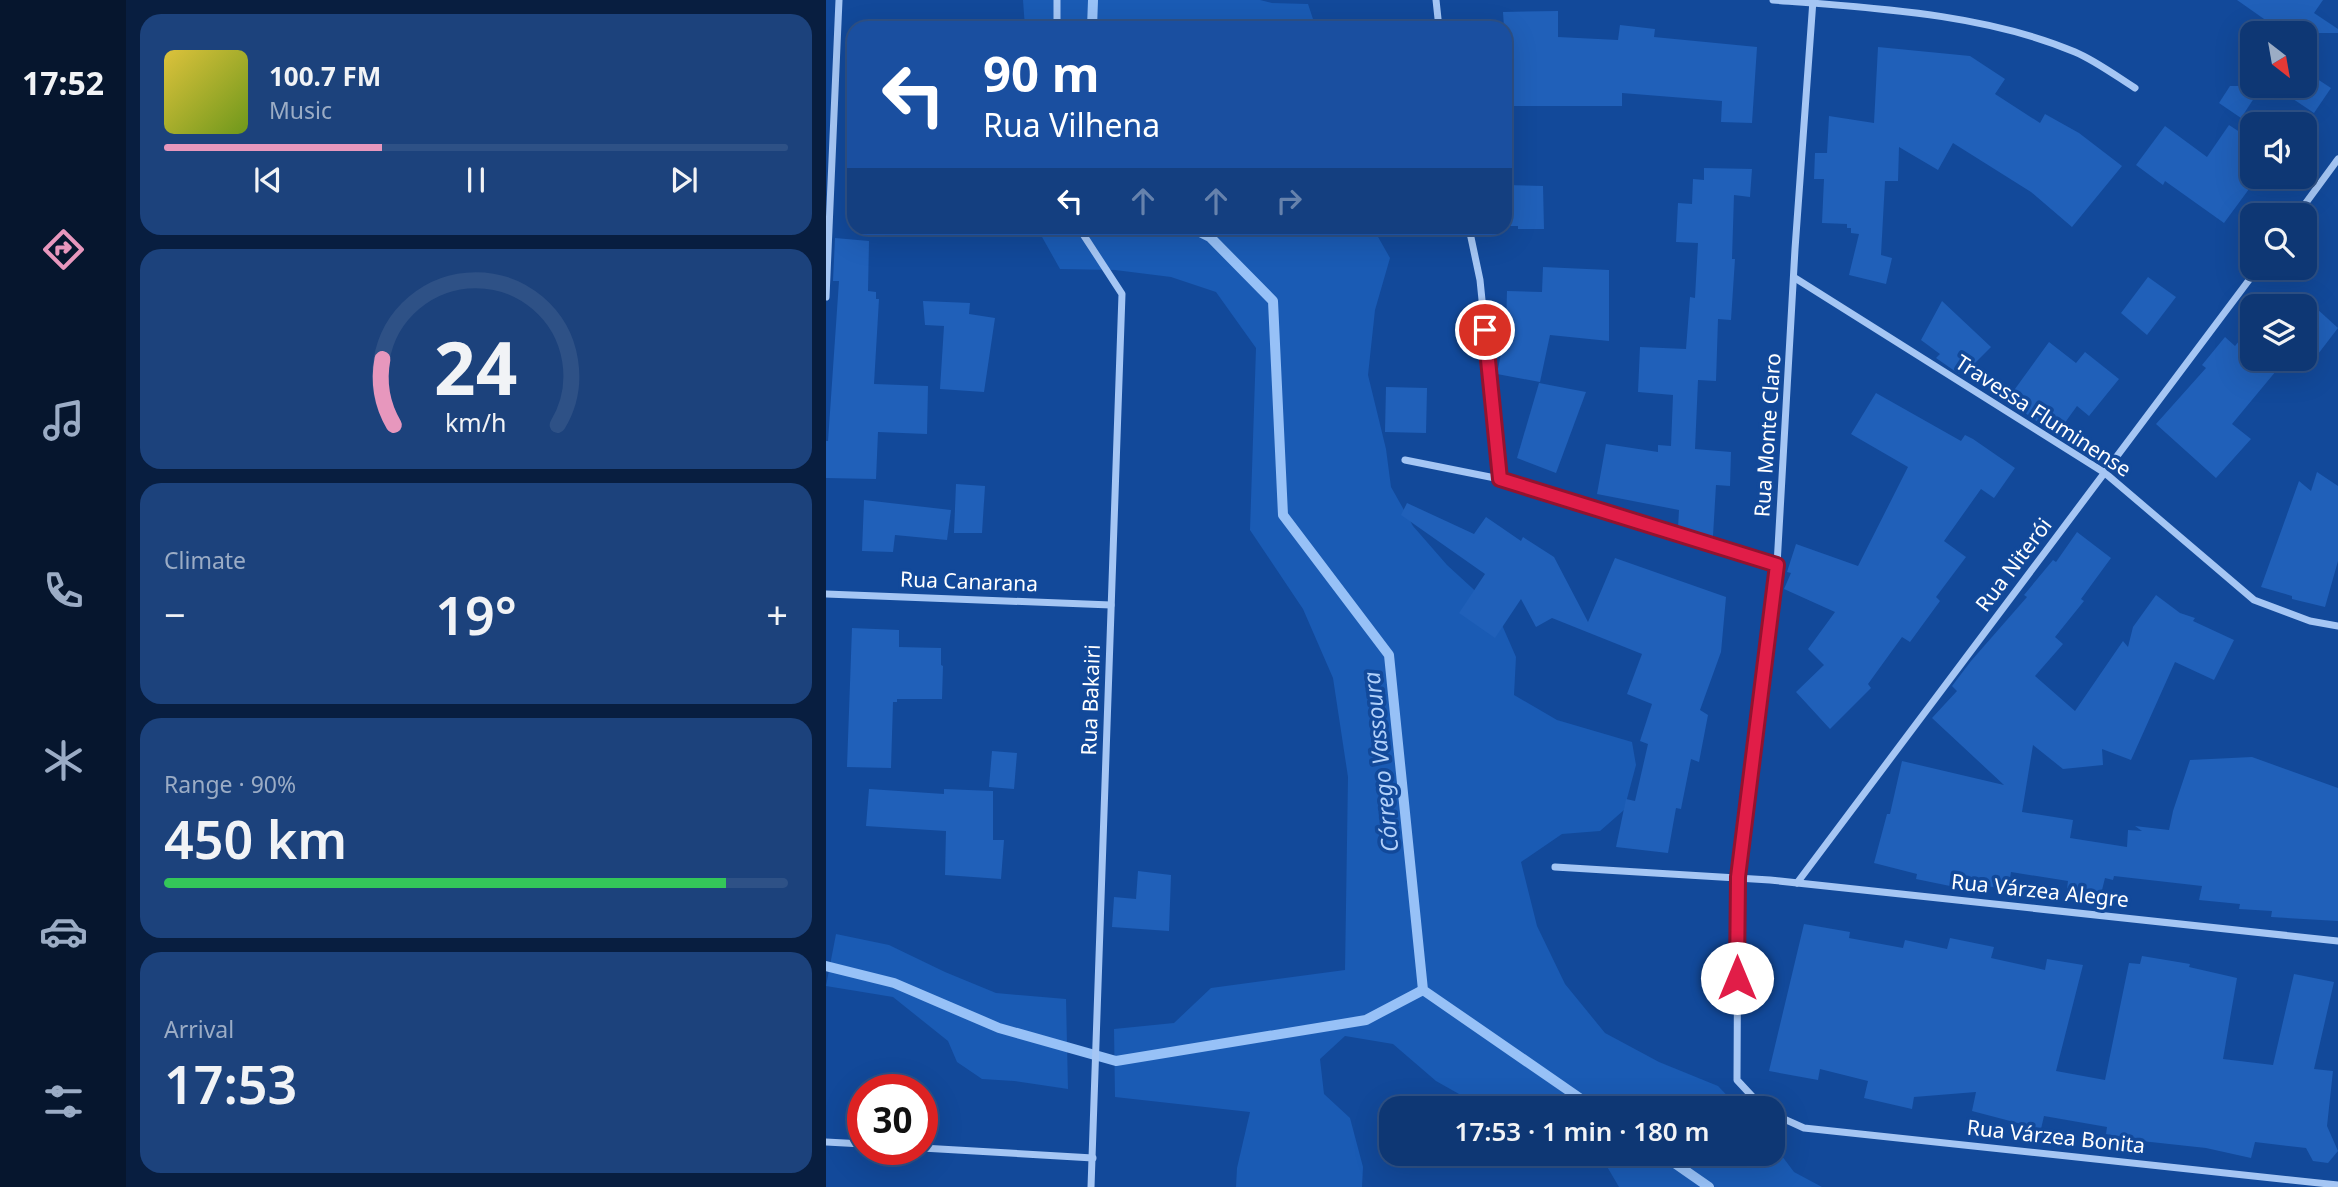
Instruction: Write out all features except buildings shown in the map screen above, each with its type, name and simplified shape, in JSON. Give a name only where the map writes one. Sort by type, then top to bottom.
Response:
[{"type":"street","points":[[826,297],[839,0]]},
{"type":"street","points":[[1057,0],[1057,21]]},
{"type":"street","points":[[1436,0],[1438,21]]},
{"type":"street","points":[[1773,0],[1931,16],[2013,30],[2077,52],[2135,88]]},
{"type":"street","name":"Rua Monte Claro","points":[[1752,1096],[1737,1080],[1738,877],[1777,565],[1812,2]]},
{"type":"street","points":[[826,48],[837,48]]},
{"type":"street","points":[[2306,203],[2338,159]]},
{"type":"street","name":"Rua Bakairi","points":[[1084,235],[1122,294],[1091,1187]]},
{"type":"street","points":[[1470,235],[1480,280],[1500,479]]},
{"type":"street","name":"Travessa Fluminense","points":[[1795,278],[2105,473],[2254,600],[2310,621],[2338,625]]},
{"type":"street","name":"Rua Niterói","points":[[1797,883],[2249,280]]},
{"type":"street","points":[[1405,460],[1500,479],[1777,565]]},
{"type":"street","name":"Rua Canarana","points":[[826,594],[1111,605]]},
{"type":"street","name":"Rua Várzea Alegre","points":[[1555,867],[1738,877],[2338,941]]},
{"type":"street","name":"Rua Várzea Bonita","points":[[1785,1119],[1804,1128],[2338,1185]]},
{"type":"street","points":[[826,1142],[847,1143]]},
{"type":"street","points":[[938,1149],[1093,1158]]},
{"type":"shaded area","points":[[1023,0],[1260,0],[1308,4],[1314,21],[1024,21]]},
{"type":"shaded area","points":[[1041,235],[1377,235],[1390,258],[1375,310],[1368,375],[1386,449],[1391,487],[1413,526],[1447,565],[1495,609],[1516,657],[1514,695],[1557,720],[1632,742],[1636,765],[1624,810],[1600,831],[1562,834],[1521,862],[1537,926],[1565,984],[1605,1033],[1659,1062],[1718,1086],[1728,1096],[1463,1096],[1436,1081],[1393,1044],[1345,1036],[1320,1059],[1324,1094],[1350,1118],[1363,1167],[1362,1187],[1236,1187],[1237,1168],[1250,1112],[1115,1097],[1114,1029],[1174,1023],[1211,988],[1345,970],[1348,777],[1333,678],[1303,609],[1250,530],[1256,348],[1216,292],[1171,277],[1115,270],[1060,269]]},
{"type":"shaded area","points":[[836,934],[889,945],[996,993],[1066,999],[1068,1089],[982,1079],[957,1062],[948,1041],[893,997],[826,986]]},
{"type":"shaded area","points":[[1785,1160],[1794,1172],[1822,1187],[1619,1187],[1607,1166],[1785,1166]]},
{"type":"waterway","name":"Córrego Vassoura","points":[[1092,21],[1093,0]]},
{"type":"waterway","name":"Córrego Vassoura","points":[[1206,235],[1273,301],[1283,515],[1389,655],[1423,990],[1577,1096]]},
{"type":"waterway","points":[[826,966],[894,983],[999,1028],[1116,1061],[1366,1020],[1423,990]]},
{"type":"waterway","name":"Córrego Vassoura","points":[[1679,1166],[1709,1187]]},
{"type":"route","points":[[1485,330],[1500,479],[1777,565],[1738,877],[1737,978]]}]
